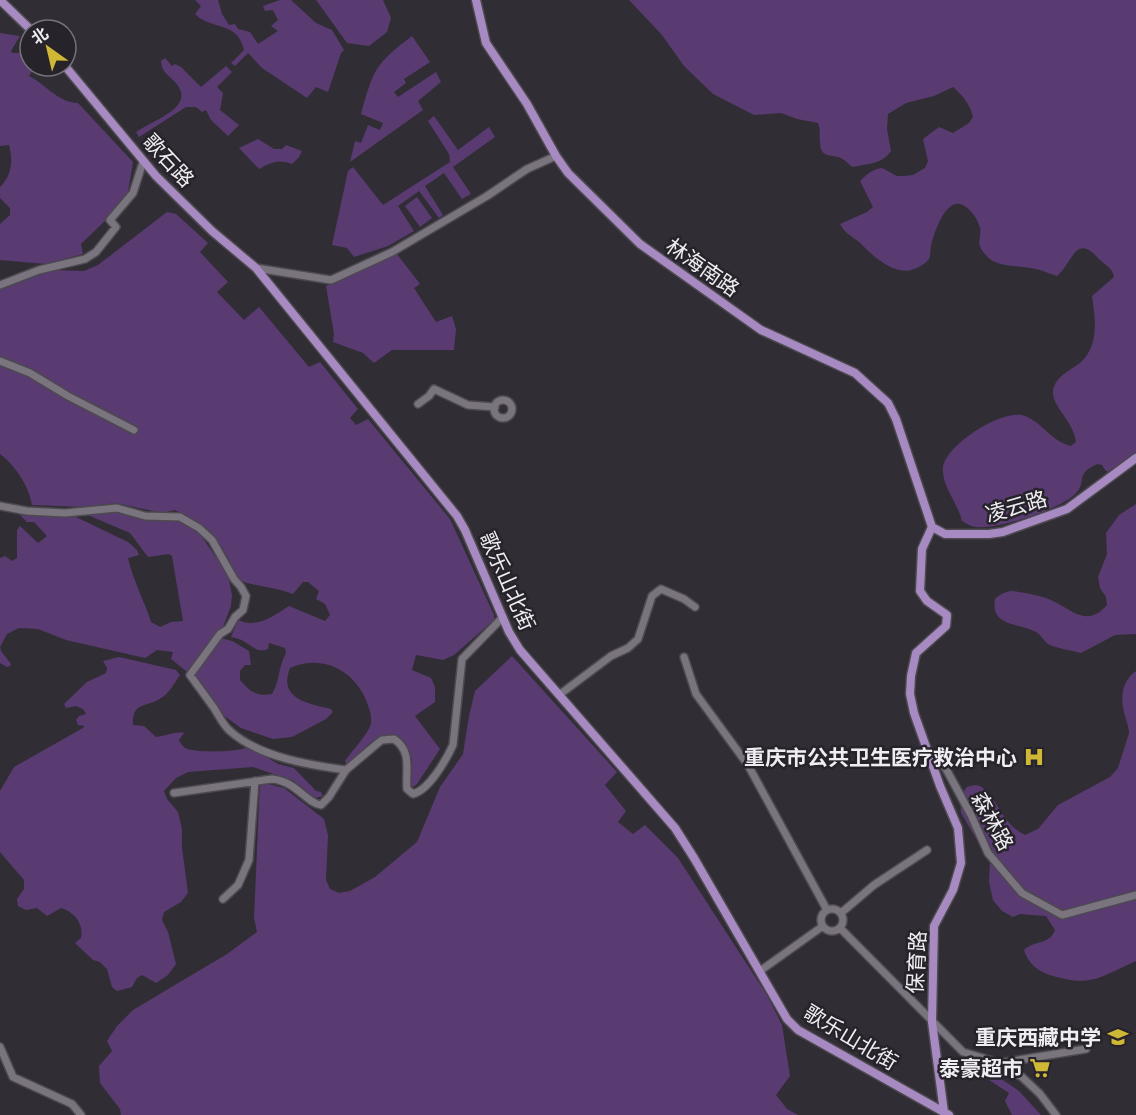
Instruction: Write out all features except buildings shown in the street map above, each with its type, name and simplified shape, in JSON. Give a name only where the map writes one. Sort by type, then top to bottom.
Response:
[{"type":"main road","points":[[0,0],[19,18]]},
{"type":"main road","name":"林海南路","points":[[476,0],[486,44],[527,104],[556,156],[568,173],[640,244],[761,330],[855,373],[888,403],[896,418],[932,527]]},
{"type":"main road","name":"歌石路","points":[[75,78],[156,176],[212,231],[256,268]]},
{"type":"main road","name":"歌乐山北街","points":[[256,268],[457,516],[520,650],[675,828],[787,1019],[798,1030],[946,1113]]},
{"type":"main road","name":"凌云路","points":[[932,527],[945,534],[1003,532],[1067,509],[1136,458]]},
{"type":"main road","points":[[929,752],[914,713],[910,694],[916,653],[946,626],[946,615],[927,601],[920,591],[922,549],[932,527]]},
{"type":"main road","name":"保育路","points":[[929,752],[940,786],[958,828],[961,863],[953,890],[934,926],[932,1022],[946,1113]]},
{"type":"street","points":[[256,268],[331,280],[392,252],[487,196],[527,169],[556,156]]},
{"type":"street","points":[[0,285],[39,270],[85,259],[96,252],[116,227],[110,220],[133,193],[143,162]]},
{"type":"street","points":[[0,362],[30,373],[68,396],[134,430]]},
{"type":"street","points":[[418,404],[429,396],[434,388],[468,405],[495,407]]},
{"type":"street","points":[[0,506],[27,511],[65,513],[117,508],[145,516],[180,517],[199,528],[212,540],[246,596],[243,610],[235,617],[228,629],[220,634],[190,675],[230,731],[249,744],[305,765],[346,770]]},
{"type":"street","points":[[0,511],[10,508]]},
{"type":"street","points":[[559,695],[638,639],[652,596],[662,589],[695,607]]},
{"type":"street","points":[[174,793],[272,778],[283,780],[314,804],[321,805],[329,797],[346,770],[382,740],[394,739],[402,746],[408,762],[407,789],[413,794],[427,786],[453,745],[462,659],[503,617]]},
{"type":"street","points":[[684,657],[696,694],[748,765],[827,910]]},
{"type":"street","name":"森林路","points":[[929,752],[945,767],[988,853],[1022,893],[1062,915],[1136,895]]},
{"type":"street","points":[[222,899],[238,885],[249,860],[255,781]]},
{"type":"street","points":[[841,913],[874,885],[927,850]]},
{"type":"street","points":[[833,909],[841,913],[843,921],[840,928],[830,931],[823,926],[822,917],[827,910],[833,909]]},
{"type":"street","points":[[760,971],[823,926]]},
{"type":"street","points":[[840,928],[963,1052],[1000,1063],[1022,1077],[1056,1115]]},
{"type":"street","points":[[0,1047],[13,1077],[72,1104],[81,1115]]},
{"type":"street","points":[[1000,1063],[1086,1049]]},
{"type":"shaded area","points":[[195,0],[218,0],[222,14],[229,25],[235,24],[238,29],[250,32],[258,44],[278,31],[271,26],[278,20],[273,10],[265,11],[263,6],[280,0],[291,0],[316,23],[332,30],[344,50],[328,92],[316,87],[307,98],[262,68],[248,53],[235,66],[231,63],[244,50],[241,41],[230,30],[209,23],[195,14],[201,6]]},
{"type":"shaded area","points":[[316,0],[383,0],[391,18],[387,32],[369,46],[347,43]]},
{"type":"shaded area","points":[[629,0],[1136,0],[1136,453],[1110,473],[1102,465],[1097,464],[1089,468],[1073,496],[1040,513],[985,527],[973,527],[962,521],[945,482],[943,469],[953,450],[976,430],[1003,417],[1025,416],[1058,441],[1071,446],[1076,442],[1071,428],[1056,403],[1054,386],[1089,352],[1095,329],[1092,296],[1114,277],[1112,271],[1085,248],[1075,252],[1057,276],[1037,269],[999,264],[984,253],[979,243],[980,228],[975,217],[967,207],[960,204],[954,204],[941,219],[932,241],[930,257],[926,262],[913,270],[905,271],[879,260],[846,232],[840,224],[873,207],[860,181],[876,169],[882,168],[897,176],[913,175],[925,168],[928,161],[923,139],[939,127],[953,133],[969,123],[973,117],[968,104],[960,94],[953,87],[934,96],[906,103],[888,114],[887,129],[891,151],[884,159],[853,167],[841,158],[822,151],[818,123],[781,113],[754,115],[713,94],[684,66],[662,35]]},
{"type":"shaded area","points":[[0,33],[18,36],[11,51],[18,53],[18,78],[32,78],[64,100],[78,103],[133,162],[128,192],[109,217],[81,244],[83,254],[46,264],[0,260],[0,224],[10,215],[10,208],[0,198],[0,187],[9,173],[11,156],[9,145],[0,146]]},
{"type":"shaded area","points":[[412,36],[430,62],[404,79],[406,83],[394,92],[398,97],[436,72],[441,82],[418,101],[423,110],[350,162],[355,141],[361,143],[368,125],[380,130],[383,123],[361,114],[373,77],[390,54]]},
{"type":"shaded area","points":[[165,58],[172,66],[175,64],[181,67],[201,87],[226,66],[232,72],[217,87],[223,93],[220,110],[239,125],[228,136],[211,120],[206,110],[202,112],[196,107],[186,107],[139,137],[136,132],[172,111],[181,97],[180,89],[162,68],[161,61]]},
{"type":"shaded area","points":[[434,116],[458,150],[489,127],[495,137],[453,167],[471,194],[462,199],[444,173],[425,186],[443,215],[439,218],[419,191],[398,206],[414,231],[388,246],[354,257],[347,248],[332,245],[348,171],[353,167],[383,205],[450,162],[449,154],[428,121]]},
{"type":"shaded area","points":[[258,139],[274,149],[282,149],[286,145],[302,151],[292,164],[275,162],[259,169],[239,148]]},
{"type":"shaded area","points":[[417,197],[432,218],[420,227],[405,206]]},
{"type":"shaded area","points":[[167,212],[176,214],[208,243],[200,252],[228,282],[217,292],[244,320],[259,307],[309,367],[320,362],[358,409],[350,418],[356,425],[368,419],[450,519],[494,615],[494,620],[454,655],[443,660],[416,655],[412,670],[431,678],[435,687],[435,702],[415,716],[440,749],[413,787],[410,785],[412,766],[408,748],[398,738],[392,736],[380,737],[373,741],[347,766],[345,761],[370,727],[371,717],[360,689],[353,680],[335,667],[313,663],[290,668],[287,678],[291,693],[304,702],[331,709],[333,712],[326,719],[292,737],[273,739],[241,728],[223,715],[191,675],[171,659],[173,652],[157,650],[145,658],[66,640],[38,629],[19,628],[7,634],[0,647],[0,558],[5,556],[12,561],[17,558],[17,530],[20,526],[38,543],[47,536],[34,522],[27,522],[18,513],[76,517],[128,542],[139,555],[128,558],[151,622],[160,627],[171,622],[183,621],[172,556],[169,554],[148,557],[130,533],[83,513],[116,511],[145,520],[178,519],[200,534],[228,575],[232,595],[231,606],[223,627],[213,636],[232,641],[249,651],[251,665],[245,665],[240,671],[240,680],[257,694],[272,694],[286,653],[285,648],[269,643],[268,649],[258,650],[242,640],[231,637],[238,620],[258,622],[289,606],[325,621],[330,615],[325,604],[316,599],[319,591],[308,582],[303,582],[293,594],[238,580],[227,555],[207,530],[175,510],[162,513],[116,503],[84,507],[32,505],[20,476],[0,454],[0,289],[53,270],[84,271],[98,265]]},
{"type":"shaded area","points":[[397,254],[420,284],[414,288],[436,322],[452,316],[456,329],[454,350],[392,350],[374,363],[363,353],[333,342],[334,334],[326,286]]},
{"type":"shaded area","points":[[1136,504],[1136,634],[1115,635],[1081,653],[1048,644],[1036,632],[1001,619],[995,608],[995,599],[1012,591],[1049,599],[1080,615],[1093,615],[1100,612],[1107,605],[1098,577],[1107,554],[1106,533],[1119,515]]},
{"type":"shaded area","points":[[0,647],[11,664],[10,666],[7,667],[0,663]]},
{"type":"shaded area","points":[[512,656],[617,772],[605,785],[626,811],[618,822],[633,834],[645,825],[678,858],[767,995],[782,1025],[790,1076],[776,1095],[787,1109],[798,1115],[121,1115],[120,1109],[100,1083],[99,1066],[112,1051],[107,1041],[117,1026],[133,1010],[227,954],[257,932],[254,918],[260,782],[284,788],[324,819],[328,835],[326,880],[330,889],[339,893],[350,891],[375,877],[417,842],[440,787],[463,754],[475,691]]},
{"type":"shaded area","points":[[119,657],[176,670],[180,675],[164,696],[137,709],[133,717],[133,725],[144,726],[156,737],[184,733],[179,740],[184,747],[190,750],[215,751],[245,748],[278,764],[294,768],[323,796],[315,798],[294,781],[253,767],[188,772],[176,778],[164,791],[167,799],[178,812],[182,829],[188,893],[181,902],[164,912],[162,920],[168,932],[176,964],[168,975],[156,983],[142,975],[137,978],[132,987],[117,991],[112,987],[107,969],[100,962],[93,960],[75,943],[81,938],[82,933],[74,915],[61,908],[47,916],[37,908],[26,910],[18,906],[17,899],[24,889],[24,880],[0,852],[0,791],[14,767],[83,728],[84,726],[78,725],[76,720],[79,716],[86,714],[83,709],[76,706],[66,708],[64,704],[87,682],[106,673],[107,668],[103,661]]},
{"type":"shaded area","points":[[1136,671],[1136,961],[1095,979],[1076,981],[1064,979],[1037,969],[1024,950],[1053,935],[1055,930],[1046,916],[1020,914],[1013,917],[1002,911],[993,900],[989,882],[990,862],[961,813],[960,796],[967,787],[980,786],[990,795],[1006,819],[1017,830],[1025,835],[1038,829],[1058,805],[1110,777],[1118,768],[1129,733],[1122,699],[1124,687]]},
{"type":"shaded area","points":[[994,1074],[1019,1091],[1041,1115],[1012,1115],[1005,1101],[1009,1093],[989,1080]]},
{"type":"place","name":"重庆市公共卫生医疗救治中心","points":[[1034,757]]},
{"type":"place","name":"重庆西藏中学","points":[[1118,1037]]},
{"type":"place","name":"泰豪超市","points":[[1040,1068]]}]
